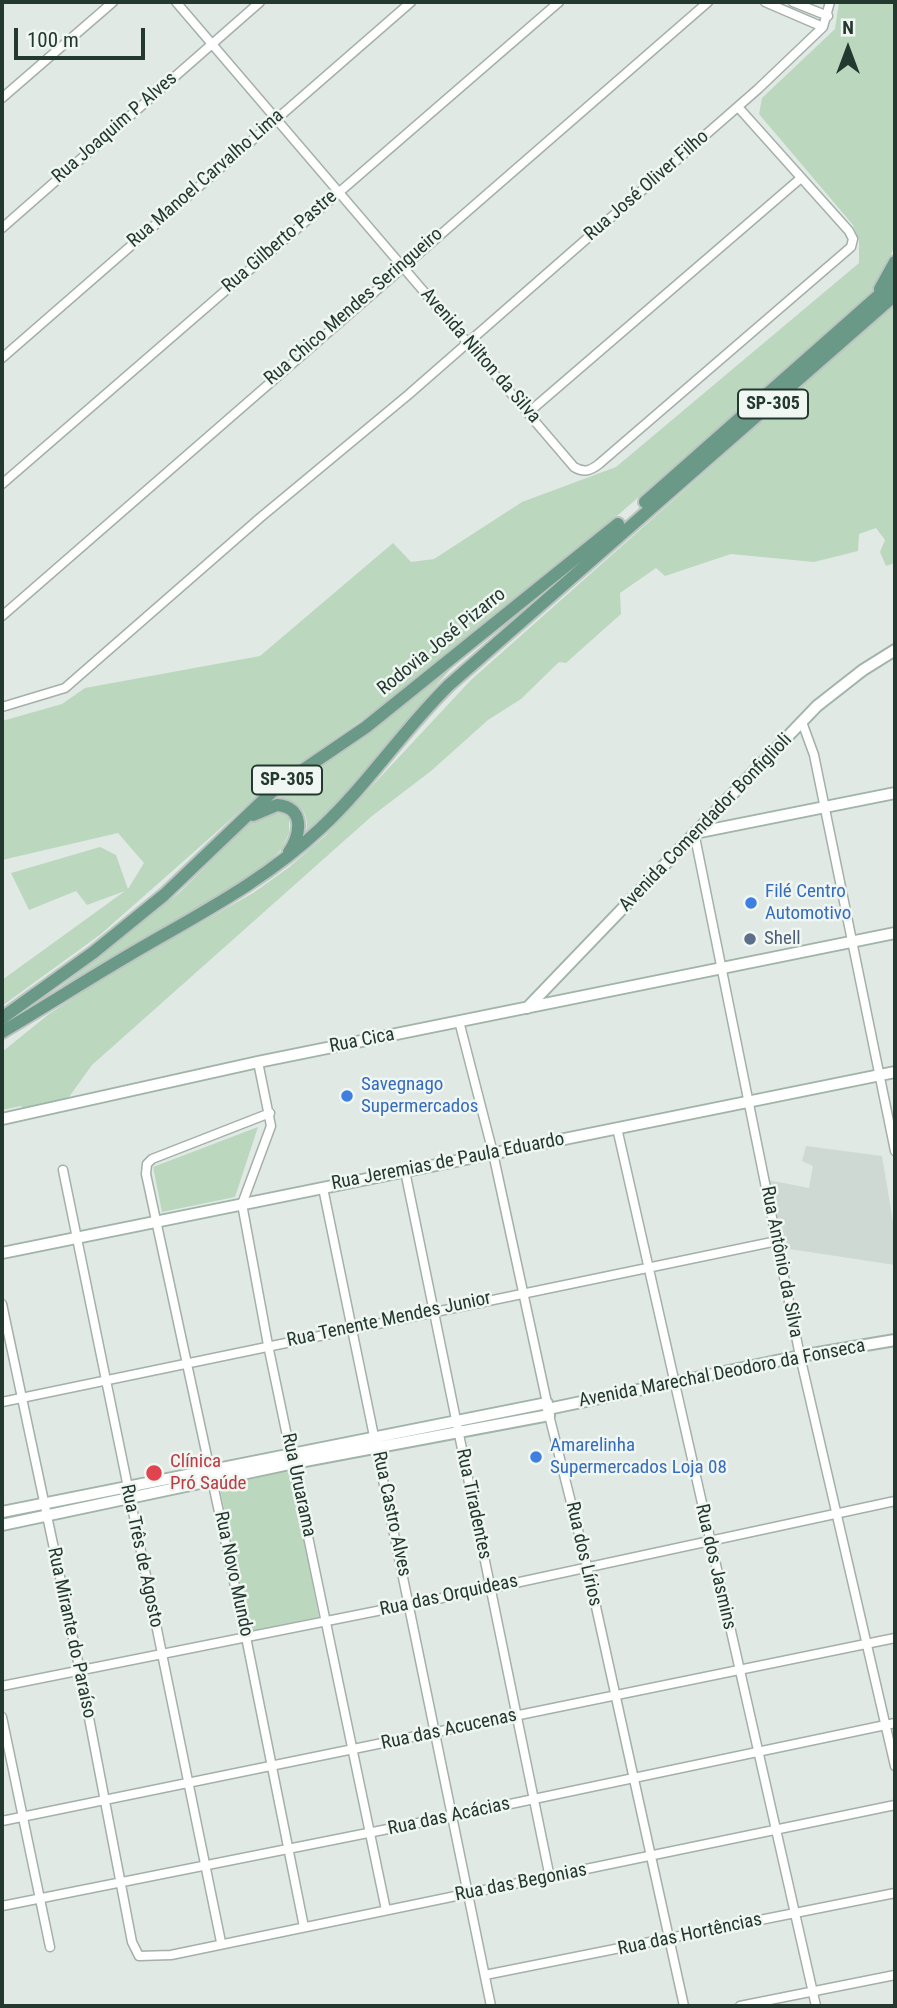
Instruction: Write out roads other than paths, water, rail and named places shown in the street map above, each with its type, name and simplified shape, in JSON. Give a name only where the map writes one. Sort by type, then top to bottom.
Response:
[{"type":"main road","points":[[875,298],[895,262]]},
{"type":"main road","name":"Rodovia José Pizarro","points":[[4,1023],[15,1009],[122,930],[193,870],[286,781],[366,727],[640,506],[895,281]]},
{"type":"main road","name":"Rodovia José Pizarro","points":[[4,1023],[230,898],[282,861],[322,828],[367,780],[425,708],[449,685],[895,296]]},
{"type":"main road","points":[[237,825],[271,806],[285,805],[293,810],[298,816],[299,833],[282,861]]},
{"type":"street","points":[[2,98],[113,2]]},
{"type":"street","name":"Avenida Nilton da Silva","points":[[176,2],[575,467],[587,471],[599,464],[844,256],[851,247],[853,239],[849,232],[801,178]]},
{"type":"street","name":"Rua Joaquim P Alves","points":[[2,228],[260,2]]},
{"type":"street","name":"Rua Manoel Carvalho Lima","points":[[2,358],[411,2]]},
{"type":"street","name":"Rua Gilberto Pastre","points":[[2,484],[558,2]]},
{"type":"street","name":"Rua Chico Mendes Seringueiro","points":[[2,615],[708,2]]},
{"type":"street","points":[[765,2],[823,26]]},
{"type":"street","points":[[793,2],[828,16]]},
{"type":"street","name":"Rua José Oliver Filho","points":[[2,707],[65,688],[738,107],[823,26],[830,2]]},
{"type":"street","points":[[529,412],[801,178],[738,107]]},
{"type":"street","name":"Avenida Comendador Bonfiglioli","points":[[527,1008],[802,722],[842,686],[895,650]]},
{"type":"street","points":[[802,722],[814,755],[895,1151]]},
{"type":"street","points":[[697,834],[895,793]]},
{"type":"street","name":"Rua Antônio da Silva","points":[[697,834],[800,1356],[866,1644],[891,1724],[895,1766]]},
{"type":"street","name":"Rua Cica","points":[[2,1119],[258,1062],[895,933]]},
{"type":"street","points":[[543,1004],[542,998],[563,972]]},
{"type":"street","name":"Rua dos Lírios","points":[[459,1021],[493,1153],[521,1293],[587,1566],[684,2006]]},
{"type":"street","points":[[242,1204],[271,1126],[258,1062]]},
{"type":"street","name":"Rua Jeremias de Paula Eduardo","points":[[2,1253],[895,1072]]},
{"type":"street","name":"Rua Novo Mundo","points":[[270,1113],[152,1159],[146,1174],[246,1637],[304,1927]]},
{"type":"street","name":"Rua dos Jasmins","points":[[617,1128],[816,2006]]},
{"type":"street","name":"Rua Três de Agosto","points":[[63,1170],[220,1942]]},
{"type":"street","name":"Rua Tiradentes","points":[[405,1171],[550,1878]]},
{"type":"street","name":"Rua Castro Alves","points":[[323,1188],[411,1604],[491,2006]]},
{"type":"street","name":"Rua Uruarama","points":[[242,1204],[268,1345],[386,1910]]},
{"type":"street","name":"Rua Tenente Mendes Junior","points":[[2,1402],[777,1241]]},
{"type":"street","name":"Rua Mirante do Paraíso","points":[[2,1304],[123,1881],[132,1942],[136,1952],[145,1957]]},
{"type":"street","name":"Avenida Marechal Deodoro da Fonseca","points":[[2,1525],[47,1516],[128,1493],[293,1458],[376,1442],[458,1433],[548,1409],[673,1382],[895,1340]]},
{"type":"street","name":"Avenida Marechal Deodoro da Fonseca","points":[[376,1442],[455,1420],[548,1409]]},
{"type":"street","name":"Avenida Marechal Deodoro da Fonseca","points":[[2,1512],[128,1493]]},
{"type":"street","name":"Rua das Orquideas","points":[[2,1686],[492,1588],[895,1501]]},
{"type":"street","name":"Rua das Acucenas","points":[[2,1821],[895,1638]]},
{"type":"street","points":[[2,1717],[50,1947]]},
{"type":"street","name":"Rua das Acácias","points":[[2,1906],[370,1833],[891,1724]]},
{"type":"street","name":"Rua das Begonias","points":[[145,1957],[650,1858],[895,1805]]},
{"type":"street","name":"Rua das Hortências","points":[[485,1975],[895,1893]]},
{"type":"street","points":[[740,2006],[895,1975]]},
{"type":"place","name":"Filé Centro Automotivo","points":[[751,903]]},
{"type":"place","name":"Shell","points":[[750,939]]},
{"type":"place","name":"Savegnago Supermercados","points":[[347,1096]]},
{"type":"place","name":"Amarelinha Supermercados Loja 08","points":[[536,1457]]},
{"type":"place","name":"Clínica Pró Saúde","points":[[154,1473]]}]
